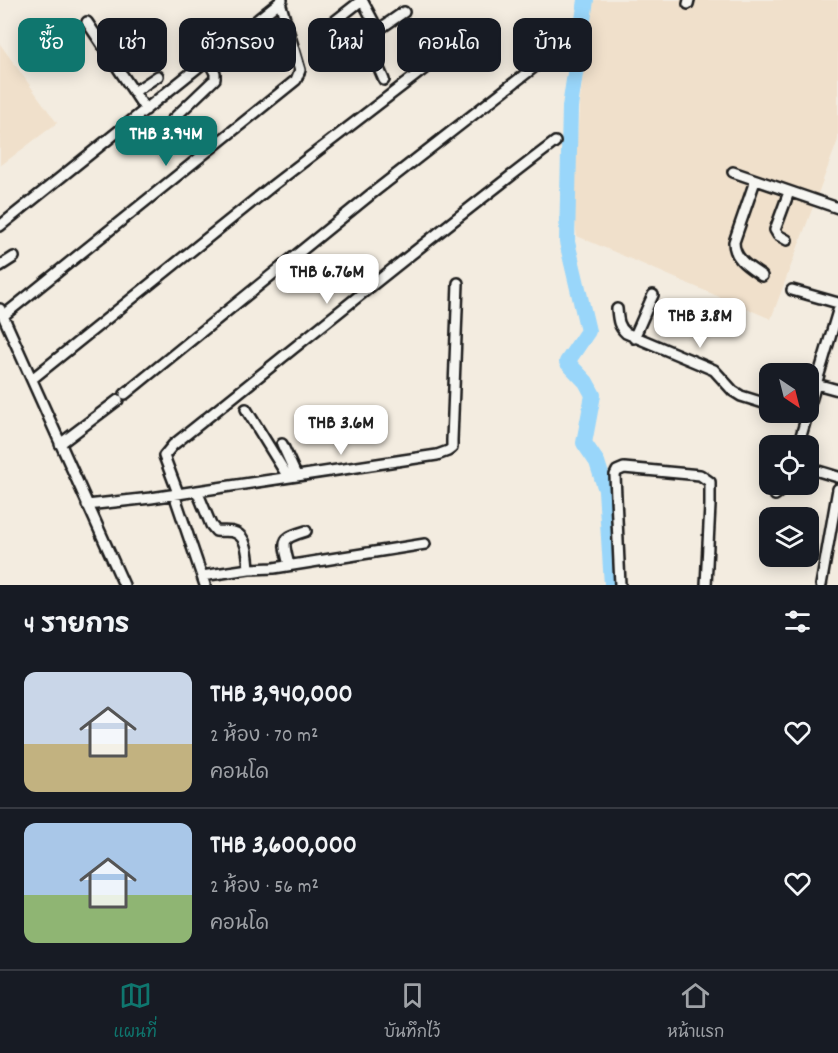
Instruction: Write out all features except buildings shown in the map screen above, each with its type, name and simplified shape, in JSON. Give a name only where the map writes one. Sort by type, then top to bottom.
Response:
[{"type":"street","points":[[339,18],[362,0],[372,18]]},
{"type":"street","points":[[124,585],[1,313],[296,80],[300,70],[281,1],[260,18]]},
{"type":"street","points":[[385,25],[404,12]]},
{"type":"street","points":[[87,22],[146,110]]},
{"type":"street","points":[[0,226],[193,72]]},
{"type":"street","points":[[171,121],[215,79],[214,72]]},
{"type":"street","points":[[381,72],[384,80]]},
{"type":"street","points":[[32,379],[272,186],[420,72]]},
{"type":"street","points":[[60,444],[528,72]]},
{"type":"street","points":[[134,92],[158,76]]},
{"type":"street","points":[[425,544],[274,568],[249,569],[203,581],[164,456],[172,445],[448,224],[555,142]]},
{"type":"street","points":[[732,172],[838,208]]},
{"type":"street","points":[[756,181],[734,242],[734,248],[741,261],[762,276]]},
{"type":"street","points":[[787,240],[777,236],[775,230],[789,192]]},
{"type":"street","points":[[0,266],[14,257]]},
{"type":"street","points":[[286,263],[301,284]]},
{"type":"street","points":[[87,505],[443,454],[452,448],[458,283]]},
{"type":"street","points":[[792,290],[838,303]]},
{"type":"street","points":[[634,338],[653,295]]},
{"type":"street","points":[[617,309],[621,328],[634,338],[705,365],[714,370],[733,391],[759,402]]},
{"type":"street","points":[[819,374],[838,311]]},
{"type":"street","points":[[819,385],[838,390]]},
{"type":"street","points":[[246,409],[292,476]]},
{"type":"street","points":[[282,444],[292,476]]},
{"type":"street","points":[[620,585],[615,475],[617,471],[624,468],[700,475],[710,482],[706,585]]},
{"type":"street","points":[[819,471],[838,477]]},
{"type":"street","points":[[821,585],[838,489]]},
{"type":"street","points":[[197,490],[211,525],[216,531],[234,532],[240,535],[247,551],[249,569]]},
{"type":"street","points":[[289,565],[285,540],[306,531]]},
{"type":"shaded area","points":[[591,0],[838,0],[838,140],[771,319],[577,236],[572,202],[583,72],[592,72],[592,18],[589,18]]},
{"type":"shaded area","points":[[0,44],[57,123],[0,166]]},
{"type":"waterway","points":[[586,0],[570,107],[567,242],[588,331],[567,362],[586,382],[593,395],[584,443],[597,462],[606,490],[612,585]]}]
